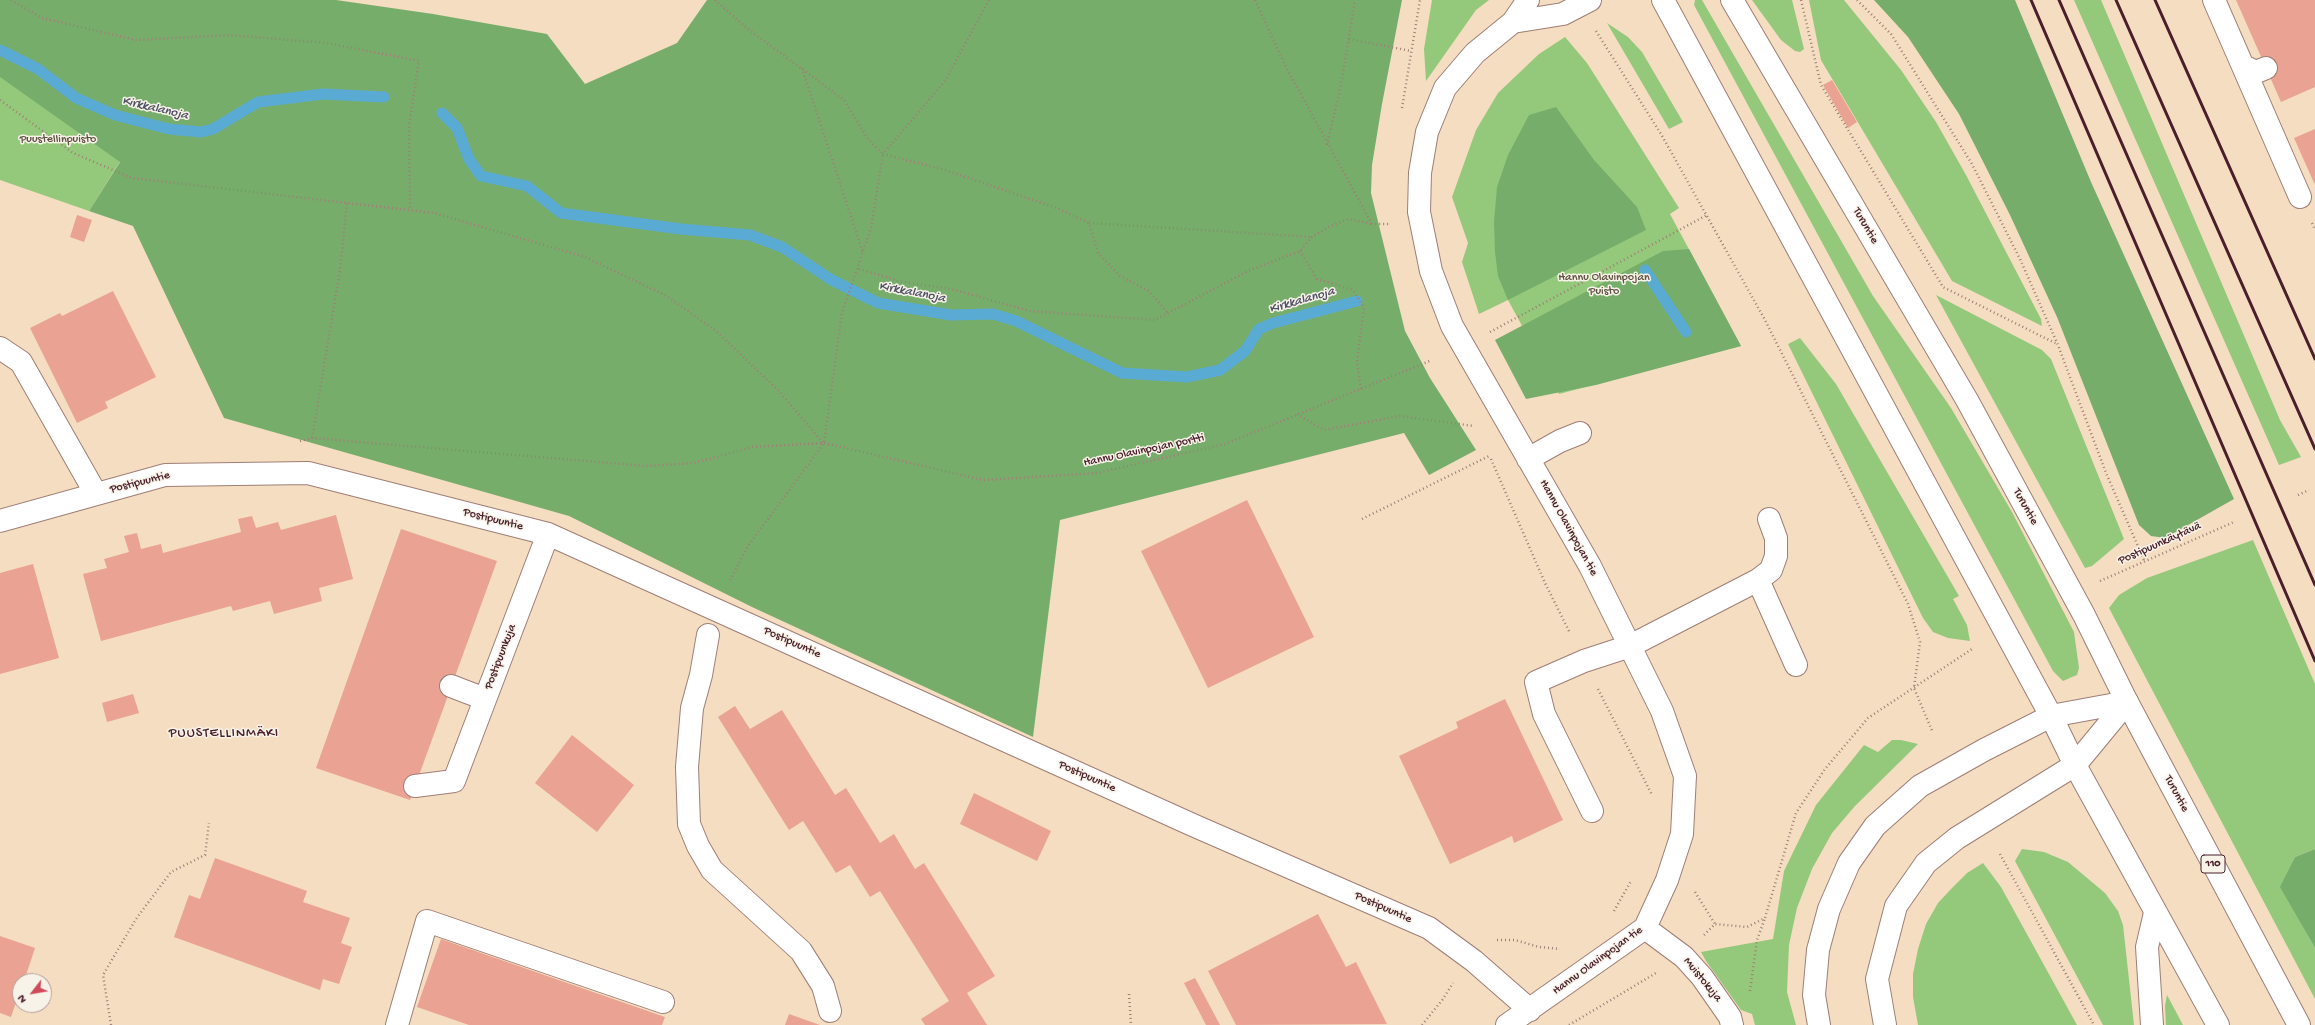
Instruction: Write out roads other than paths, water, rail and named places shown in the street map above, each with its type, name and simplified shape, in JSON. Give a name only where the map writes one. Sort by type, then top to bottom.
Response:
[{"type":"main road","name":"Hannu Olavinpojan tie","points":[[1507,1025],[1645,928],[1667,880],[1682,834],[1686,776],[1662,711],[1590,566],[1452,326],[1431,271],[1419,212],[1420,173],[1427,132],[1445,88],[1476,53],[1513,22],[1528,0]]},
{"type":"main road","points":[[1513,22],[1562,14],[1590,0]]},
{"type":"main road","points":[[1663,0],[2051,716],[2075,765],[2155,913],[2218,1025]]},
{"type":"main road","name":"Turuntie","points":[[1732,0],[1967,400],[2084,615],[2127,702],[2299,1025]]},
{"type":"main road","points":[[2214,0],[2300,197]]},
{"type":"main road","points":[[2243,66],[2256,72],[2266,68]]},
{"type":"main road","points":[[0,348],[21,362],[96,494]]},
{"type":"main road","points":[[1528,459],[1560,441],[1580,433]]},
{"type":"main road","name":"Postipuuntie","points":[[0,521],[165,475],[308,473],[548,534],[1195,826],[1429,928],[1474,961],[1530,1010]]},
{"type":"main road","points":[[1592,811],[1544,714],[1536,682],[1584,661],[1630,646],[1758,580],[1771,570],[1776,556],[1776,538],[1769,518]]},
{"type":"main road","name":"Postipuunkuja","points":[[415,786],[454,781],[548,534]]},
{"type":"main road","points":[[1758,580],[1796,665]]},
{"type":"main road","points":[[708,635],[701,675],[692,708],[687,767],[689,824],[698,846],[712,870],[801,951],[823,986],[830,1012]]},
{"type":"main road","points":[[451,686],[485,699]]},
{"type":"main road","points":[[1819,1025],[1814,995],[1818,950],[1829,909],[1849,863],[1875,826],[1920,786],[1984,750],[2051,716],[2127,702]]},
{"type":"main road","points":[[1885,1025],[1877,979],[1896,906],[1926,863],[1957,838],[2075,765],[2127,702]]},
{"type":"main road","points":[[2152,1025],[2147,947],[2155,913]]},
{"type":"main road","points":[[397,1025],[427,921],[663,1002]]},
{"type":"main road","name":"Muistokuja","points":[[1645,928],[1684,957],[1702,977],[1730,1017],[1732,1025]]},
{"type":"waterway","name":"Kirkkalanoja","points":[[0,50],[38,69],[76,98],[115,115],[169,129],[201,132],[213,129],[258,102],[323,94],[384,97]]},
{"type":"waterway","name":"Kirkkalanoja","points":[[442,113],[457,128],[469,159],[481,176],[527,186],[561,213],[681,229],[750,235],[782,247],[830,279],[878,303],[951,315],[993,314],[1016,321],[1122,373],[1187,377],[1220,370],[1245,351],[1259,329],[1273,323],[1357,301]]},
{"type":"waterway","name":"Kirkkalanoja","points":[[1645,270],[1686,332]]},
{"type":"railway","points":[[2031,0],[2315,661]]},
{"type":"railway","points":[[2059,0],[2315,585]]},
{"type":"railway","points":[[2116,0],[2315,449]]},
{"type":"railway","points":[[2155,0],[2315,359]]},
{"type":"district","name":"PUUSTELLINMÄKI","points":[[224,734]]},
{"type":"park label","name":"Puustellinpuisto","points":[[58,140]]},
{"type":"park label","name":"Hannu Olavinpojan Puisto","points":[[1604,285]]}]
